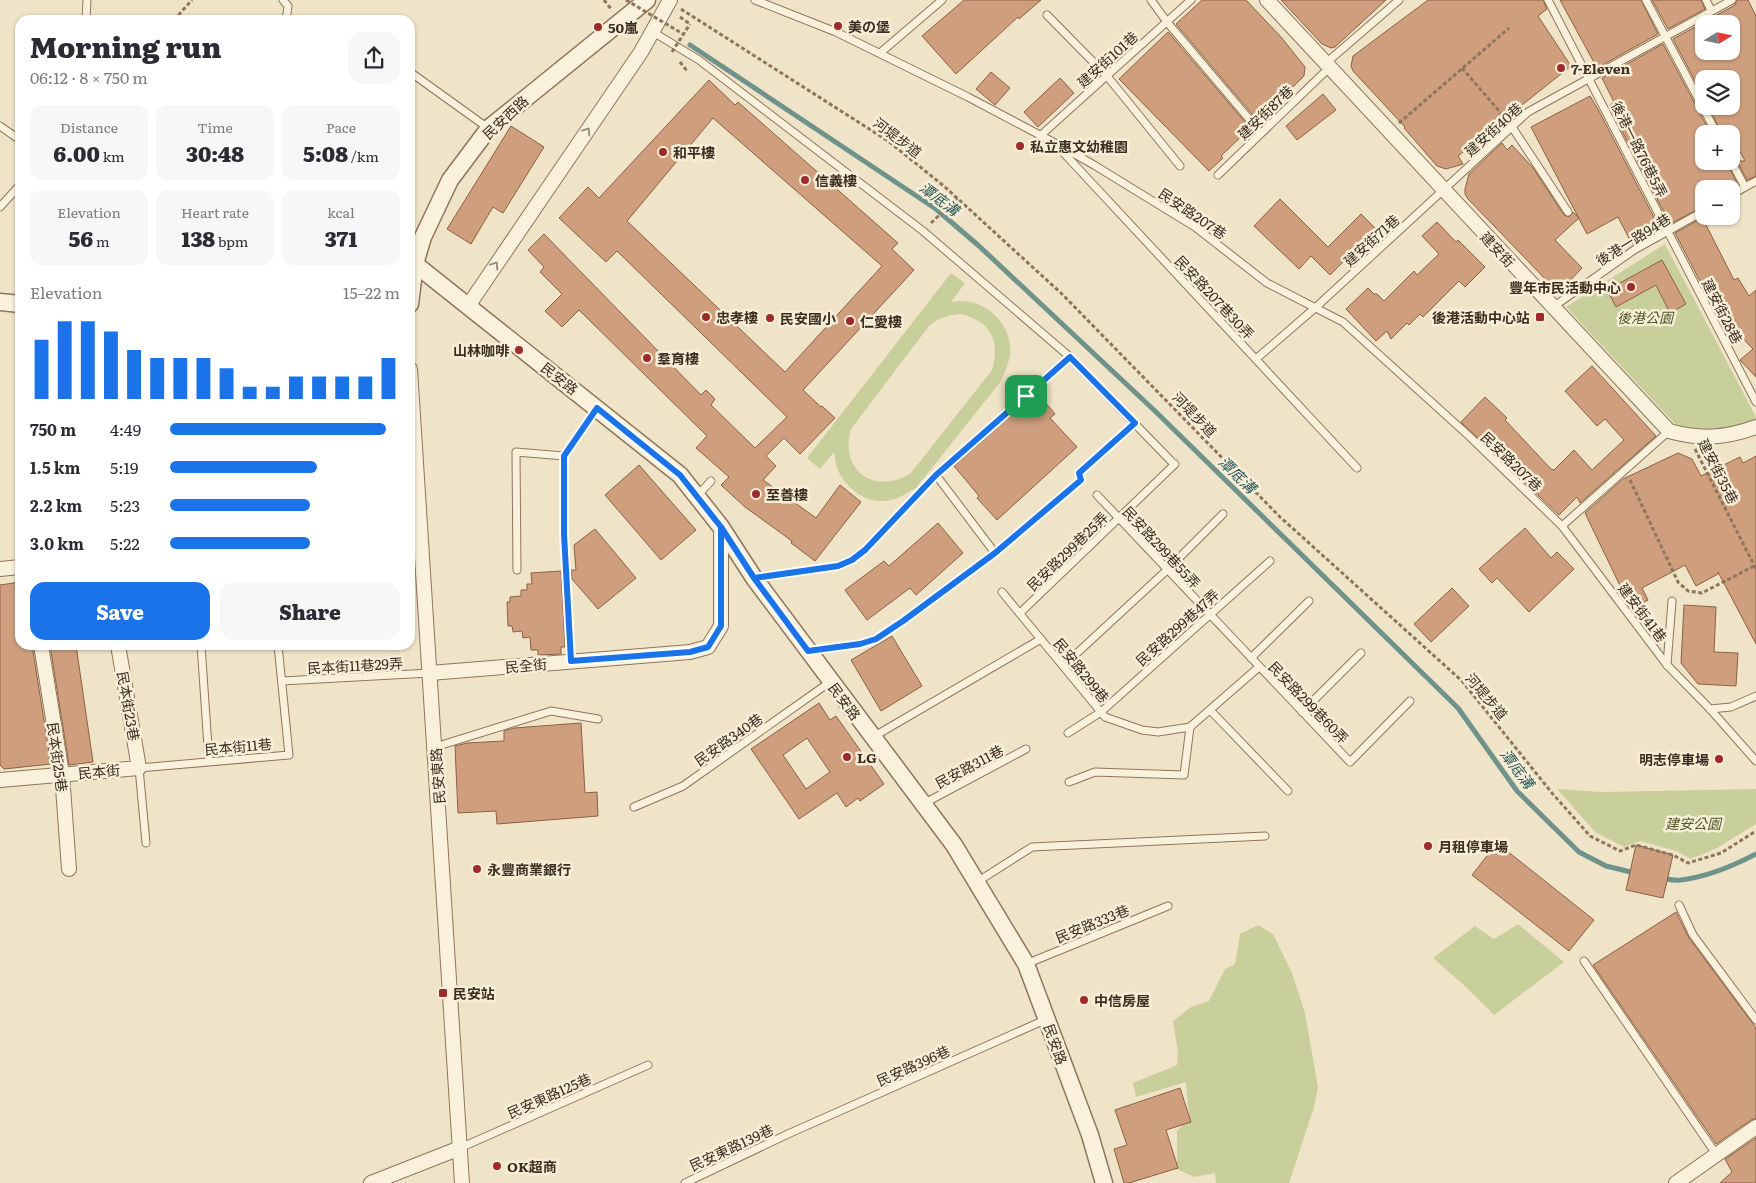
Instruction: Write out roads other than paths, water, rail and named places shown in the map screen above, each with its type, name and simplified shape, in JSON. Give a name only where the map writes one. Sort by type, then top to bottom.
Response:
[{"type":"street","name":"民安西路","points":[[415,255],[450,180],[489,128],[648,0]]},
{"type":"street","name":"建安街","points":[[1267,0],[1669,431]]},
{"type":"street","points":[[468,306],[654,32],[670,1]]},
{"type":"street","name":"民安路","points":[[415,264],[680,475],[721,527],[754,578],[830,682],[954,845],[1026,964],[1090,1135],[1104,1183]]},
{"type":"street","points":[[0,302],[15,304]]},
{"type":"street","points":[[1669,431],[1689,436],[1725,436],[1756,427]]},
{"type":"street","name":"民安東路","points":[[415,445],[462,1183]]},
{"type":"street","name":"民全街","points":[[430,673],[690,652],[708,647],[721,626],[721,527]]},
{"type":"street","points":[[0,569],[15,568]]},
{"type":"street","name":"民本街25巷","points":[[42,650],[62,774],[69,869]]},
{"type":"street","name":"民本街23巷","points":[[119,650],[139,768]]},
{"type":"street","name":"民本街","points":[[0,780],[139,768]]},
{"type":"street","points":[[1676,1183],[1756,1127]]},
{"type":"street","points":[[371,1183],[460,1148]]},
{"type":"lane","points":[[86,15],[87,0]]},
{"type":"lane","points":[[284,0],[288,6],[287,15]]},
{"type":"lane","name":"民安路207巷","points":[[755,0],[765,2],[836,32],[968,97],[1055,143],[1195,226],[1267,283],[1343,322],[1469,436],[1562,526]]},
{"type":"lane","points":[[880,53],[942,0]]},
{"type":"lane","points":[[1151,0],[1167,22],[1261,134]]},
{"type":"lane","name":"建安街101巷","points":[[1040,136],[1191,0]]},
{"type":"lane","name":"後港一路76巷5弄","points":[[1548,0],[1668,231]]},
{"type":"lane","points":[[1646,0],[1712,125]]},
{"type":"lane","points":[[1706,0],[1711,10]]},
{"type":"lane","name":"建安街40巷","points":[[1443,190],[1528,112],[1732,0]]},
{"type":"lane","name":"建安街87巷","points":[[1218,175],[1393,2]]},
{"type":"lane","points":[[1047,14],[1107,76],[1180,166]]},
{"type":"lane","points":[[654,32],[699,60],[923,231],[1070,357],[936,475],[865,550],[852,560],[838,566],[754,578]]},
{"type":"lane","points":[[415,76],[489,128]]},
{"type":"lane","points":[[0,126],[15,136]]},
{"type":"lane","points":[[1512,127],[1568,212]]},
{"type":"lane","name":"民安路207巷30弄","points":[[1055,143],[1357,468]]},
{"type":"lane","points":[[1736,170],[1745,187]]},
{"type":"lane","points":[[1740,190],[1756,181]]},
{"type":"lane","points":[[0,207],[15,190]]},
{"type":"lane","name":"建安街71巷","points":[[1256,359],[1315,308],[1443,190]]},
{"type":"lane","name":"後港一路94巷","points":[[1553,307],[1634,250],[1695,216]]},
{"type":"lane","name":"建安街28巷","points":[[1668,231],[1756,402]]},
{"type":"lane","name":"民安路299巷25弄","points":[[1020,613],[1173,462],[1070,357]]},
{"type":"lane","points":[[571,661],[564,534],[564,456],[597,408]]},
{"type":"lane","points":[[1562,526],[1669,431]]},
{"type":"lane","points":[[517,570],[516,452],[564,456]]},
{"type":"lane","points":[[936,475],[995,553]]},
{"type":"lane","points":[[808,651],[860,644],[876,639],[995,553],[1081,480]]},
{"type":"lane","points":[[697,496],[710,481]]},
{"type":"lane","name":"民安路299巷55弄","points":[[1097,495],[1251,658]]},
{"type":"lane","points":[[1063,666],[1167,570],[1223,514]]},
{"type":"lane","name":"建安街41巷","points":[[1562,526],[1667,665],[1710,709],[1756,761]]},
{"type":"lane","name":"民安路299巷47弄","points":[[1068,733],[1100,712],[1270,561]]},
{"type":"lane","name":"民安路299巷","points":[[1002,592],[1105,717],[1142,730],[1158,732],[1190,727]]},
{"type":"lane","points":[[1251,658],[1309,601]]},
{"type":"lane","points":[[1667,665],[1672,601]]},
{"type":"lane","name":"民安路299巷","points":[[873,737],[1040,639]]},
{"type":"lane","points":[[201,650],[209,762]]},
{"type":"lane","name":"民本街11巷","points":[[139,768],[289,755],[279,650]]},
{"type":"lane","points":[[1302,712],[1361,653]]},
{"type":"lane","name":"民安路299巷60弄","points":[[1251,658],[1350,762],[1410,701]]},
{"type":"lane","points":[[1069,782],[1095,772],[1184,775],[1190,727],[1259,667]]},
{"type":"lane","name":"民本街11巷29弄","points":[[282,682],[430,673]]},
{"type":"lane","name":"民安路340巷","points":[[634,808],[683,786],[830,682]]},
{"type":"lane","points":[[1710,709],[1731,707],[1756,696]]},
{"type":"lane","points":[[1210,710],[1288,791]]},
{"type":"lane","points":[[435,747],[551,712],[598,718]]},
{"type":"lane","name":"民安路311巷","points":[[923,804],[1026,749]]},
{"type":"lane","points":[[139,768],[146,843]]},
{"type":"lane","points":[[977,882],[1032,847],[1265,836]]},
{"type":"lane","name":"民安路333巷","points":[[1026,964],[1168,906]]},
{"type":"lane","points":[[1679,906],[1694,935],[1756,1020]]},
{"type":"lane","points":[[1584,961],[1716,1154]]},
{"type":"lane","name":"民安路396巷","points":[[788,1134],[1047,1019]]},
{"type":"lane","name":"民安東路125巷","points":[[460,1148],[648,1065]]},
{"type":"lane","name":"民安東路139巷","points":[[685,1183],[788,1134]]},
{"type":"waterway","name":"潭底溝","points":[[690,45],[936,209],[979,246],[1155,411],[1458,708],[1517,791],[1579,852],[1606,866],[1635,873]]},
{"type":"waterway","name":"潭底溝","points":[[1661,878],[1671,880],[1691,879],[1729,867],[1756,854]]},
{"type":"place","name":"美の堡","points":[[838,26]]},
{"type":"place","name":"50嵐","points":[[598,27]]},
{"type":"place","name":"7-Eleven","points":[[1561,68]]},
{"type":"place","name":"私立惠文幼稚園","points":[[1020,146]]},
{"type":"place","name":"和平樓","points":[[663,152]]},
{"type":"place","name":"信義樓","points":[[805,180]]},
{"type":"place","name":"豐年市民活動中心","points":[[1631,287]]},
{"type":"place","name":"忠孝樓","points":[[706,317]]},
{"type":"place","name":"後港活動中心站","points":[[1540,317]]},
{"type":"place","name":"民安國小","points":[[770,318]]},
{"type":"place","name":"仁愛樓","points":[[850,321]]},
{"type":"place","name":"山林咖啡","points":[[519,350]]},
{"type":"place","name":"羣育樓","points":[[647,358]]},
{"type":"place","name":"至善樓","points":[[756,494]]},
{"type":"place","name":"LG","points":[[847,757]]},
{"type":"place","name":"明志停車場","points":[[1719,759]]},
{"type":"place","name":"月租停車場","points":[[1428,846]]},
{"type":"place","name":"永豐商業銀行","points":[[477,869]]},
{"type":"place","name":"民安站","points":[[443,993]]},
{"type":"place","name":"中信房屋","points":[[1084,1000]]},
{"type":"place","name":"OK超商","points":[[497,1166]]},
{"type":"park label","name":"後港公園","points":[[1645,317]]},
{"type":"park label","name":"建安公園","points":[[1693,823]]}]
